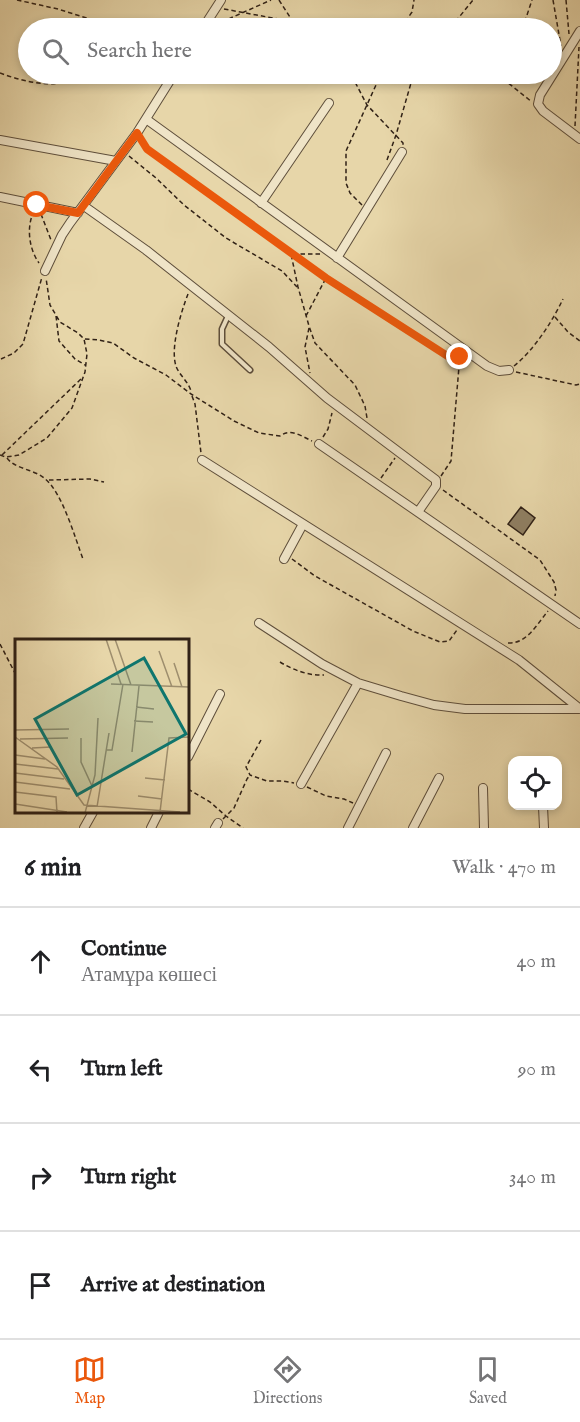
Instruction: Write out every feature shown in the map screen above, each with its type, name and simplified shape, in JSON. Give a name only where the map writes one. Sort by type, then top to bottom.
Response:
[{"type":"street","points":[[211,18],[219,4]]},
{"type":"street","points":[[563,58],[578,34]]},
{"type":"street","points":[[45,271],[62,235],[137,133],[168,84]]},
{"type":"street","points":[[547,84],[540,95],[538,105],[577,137]]},
{"type":"street","points":[[261,203],[329,103]]},
{"type":"street","points":[[146,119],[487,366],[499,371],[509,370]]},
{"type":"street","points":[[0,140],[116,161]]},
{"type":"street","points":[[335,256],[402,152]]},
{"type":"street","points":[[0,197],[78,213]]},
{"type":"street","points":[[84,206],[146,250],[229,315],[335,404],[436,480],[436,486],[418,512]]},
{"type":"street","points":[[319,444],[580,624]]},
{"type":"street","points":[[202,460],[519,660],[580,709]]},
{"type":"street","points":[[285,557],[303,524]]},
{"type":"street","points":[[259,623],[322,664],[358,683],[434,705],[465,709],[580,709]]},
{"type":"street","points":[[301,784],[358,683]]},
{"type":"street","points":[[189,755],[220,694]]},
{"type":"street","points":[[348,828],[386,753]]},
{"type":"street","points":[[413,828],[439,778]]},
{"type":"street","points":[[483,788],[484,828]]},
{"type":"street","points":[[543,810],[544,828]]},
{"type":"street","points":[[84,828],[92,813]]},
{"type":"street","points":[[151,828],[158,813]]},
{"type":"lane","points":[[229,315],[222,329],[222,344],[250,370]]},
{"type":"path","points":[[17,0],[86,18]]},
{"type":"path","points":[[229,18],[271,0]]},
{"type":"path","points":[[279,0],[290,18]]},
{"type":"path","points":[[408,18],[412,12],[414,0]]},
{"type":"path","points":[[458,18],[472,0]]},
{"type":"path","points":[[526,18],[532,0]]},
{"type":"path","points":[[553,0],[556,18]]},
{"type":"path","points":[[566,0],[570,46]]},
{"type":"path","points":[[219,4],[244,12],[276,18]]},
{"type":"path","points":[[577,137],[578,34]]},
{"type":"path","points":[[562,52],[563,58]]},
{"type":"path","points":[[0,73],[18,79]]},
{"type":"path","points":[[356,84],[367,105],[403,143],[402,152]]},
{"type":"path","points":[[367,209],[350,193],[346,183],[346,151],[376,84]]},
{"type":"path","points":[[387,161],[411,84]]},
{"type":"path","points":[[509,84],[528,100],[538,105]]},
{"type":"path","points":[[137,133],[147,149],[291,254],[449,357],[460,357]]},
{"type":"path","points":[[123,151],[184,205],[226,238],[282,271],[298,287]]},
{"type":"path","points":[[37,205],[54,251]]},
{"type":"path","points":[[37,205],[31,217],[29,232],[36,258],[45,271],[50,305],[60,322],[84,339],[87,354],[86,366],[83,378],[72,408],[47,438],[19,455],[6,457],[1,455],[83,378]]},
{"type":"path","points":[[291,254],[335,256]]},
{"type":"path","points":[[291,254],[306,317],[315,343],[355,385],[365,406],[370,430]]},
{"type":"path","points":[[1,359],[14,353],[23,344],[45,271]]},
{"type":"path","points":[[306,317],[326,278]]},
{"type":"path","points":[[192,286],[182,310],[175,343],[176,366],[188,383],[195,404],[202,460]]},
{"type":"path","points":[[509,370],[524,359],[555,317],[563,299]]},
{"type":"path","points":[[56,315],[59,341],[75,359],[86,366]]},
{"type":"path","points":[[555,317],[568,332],[580,341]]},
{"type":"path","points":[[309,326],[305,347],[313,386]]},
{"type":"path","points":[[84,339],[113,343],[134,358],[166,375],[234,421],[259,433],[280,436],[293,432],[319,444],[327,429],[335,404]]},
{"type":"path","points":[[436,480],[443,474],[450,461],[461,346]]},
{"type":"path","points":[[509,370],[580,384]]},
{"type":"path","points":[[378,484],[399,452]]},
{"type":"path","points":[[6,457],[11,464],[35,472],[47,480],[58,496],[83,559]]},
{"type":"path","points":[[47,480],[90,479],[104,482]]},
{"type":"path","points":[[285,557],[413,632],[440,642],[449,641],[462,624]]},
{"type":"path","points":[[0,644],[15,673]]},
{"type":"path","points":[[280,662],[292,669],[318,675],[340,673]]},
{"type":"path","points":[[261,740],[246,767],[250,775],[267,781],[282,780],[301,784],[326,796],[344,799],[359,806]]},
{"type":"path","points":[[217,826],[234,808],[250,775]]},
{"type":"path","points":[[189,790],[210,802],[243,828]]},
{"type":"building","points":[[521,507],[535,518],[523,535],[508,524]]},
{"type":"route","points":[[37,205],[78,213],[137,133],[147,149],[291,254],[449,357],[460,357]]}]
